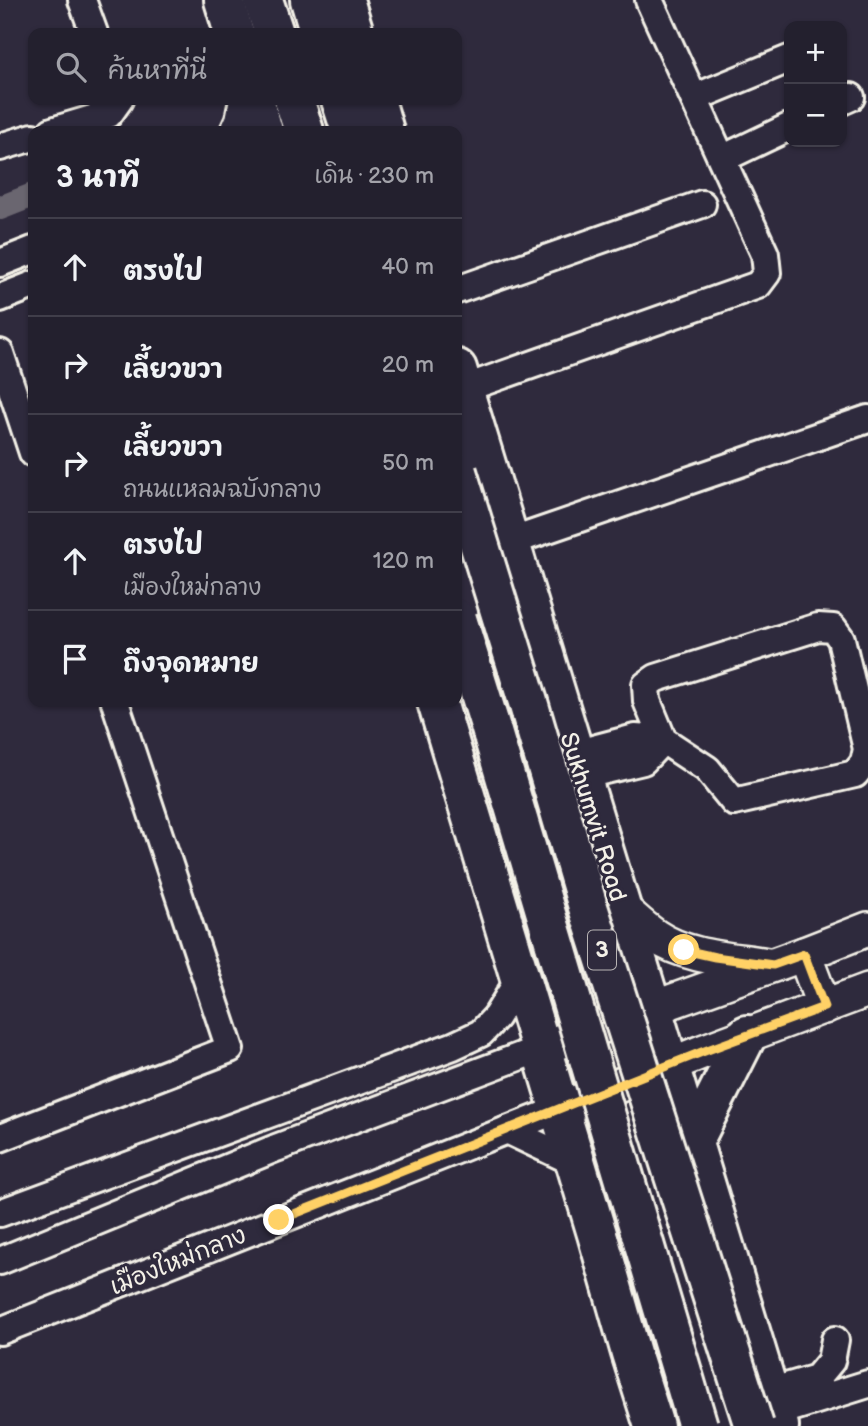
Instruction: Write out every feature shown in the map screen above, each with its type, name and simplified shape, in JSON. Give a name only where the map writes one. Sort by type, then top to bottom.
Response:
[{"type":"highway","points":[[224,0],[232,28]]},
{"type":"highway","points":[[263,0],[272,28]]},
{"type":"highway","points":[[310,0],[318,28]]},
{"type":"highway","points":[[344,0],[352,28]]},
{"type":"highway","points":[[255,105],[262,126]]},
{"type":"highway","points":[[296,105],[303,126]]},
{"type":"highway","points":[[343,105],[349,126]]},
{"type":"highway","points":[[376,105],[383,126]]},
{"type":"highway","name":"Sukhumvit Road","points":[[462,405],[510,542],[712,1207],[769,1414]]},
{"type":"highway","name":"Sukhumvit Road","points":[[462,488],[589,907],[769,1414]]},
{"type":"highway","name":"3","points":[[462,635],[698,1426]]},
{"type":"highway","points":[[439,707],[654,1426]]},
{"type":"highway","points":[[508,937],[532,972],[552,992],[564,996],[594,993],[606,986],[618,970],[622,953],[622,912]]},
{"type":"highway","points":[[692,1144],[747,1035]]},
{"type":"highway","points":[[597,1234],[604,1212],[616,1194],[636,1180],[660,1175],[684,1181],[712,1207]]},
{"type":"main road","points":[[622,912],[656,937],[684,950],[773,965]]},
{"type":"main road","points":[[542,1048],[868,929]]},
{"type":"main road","points":[[804,954],[824,1007]]},
{"type":"main road","name":"เมืองใหม่กลาง","points":[[559,1109],[868,990]]},
{"type":"street","points":[[82,0],[92,28]]},
{"type":"street","points":[[462,402],[758,285],[767,273],[765,254],[654,2]]},
{"type":"street","points":[[694,98],[784,61]]},
{"type":"street","points":[[68,126],[108,114],[115,105]]},
{"type":"street","points":[[236,126],[242,105]]},
{"type":"street","points":[[722,159],[784,129]]},
{"type":"street","points":[[0,147],[28,139]]},
{"type":"street","points":[[462,288],[702,204]]},
{"type":"street","points":[[0,263],[28,252]]},
{"type":"street","points":[[0,298],[28,287]]},
{"type":"street","points":[[1,361],[28,439]]},
{"type":"street","points":[[510,542],[868,419]]},
{"type":"street","points":[[577,765],[635,738],[663,740],[706,769],[734,802],[855,774],[864,763],[867,748],[841,639],[833,628],[818,627],[656,678],[646,685],[647,701],[663,740]]},
{"type":"street","points":[[0,1138],[230,1049],[118,707]]},
{"type":"street","points":[[0,1213],[453,1046],[481,1033],[496,1017],[520,978]]},
{"type":"street","points":[[0,1261],[276,1148],[542,1048]]},
{"type":"street","name":"เมืองใหม่กลาง","points":[[0,1331],[559,1109]]},
{"type":"street","points":[[507,1130],[574,1161]]},
{"type":"street","points":[[769,1414],[817,1378],[831,1360],[835,1340]]},
{"type":"street","points":[[769,1414],[868,1384]]},
{"type":"waterway","points":[[0,208],[28,197]]},
{"type":"route","points":[[279,1220],[702,1052],[824,1007],[804,954],[773,965],[684,950]]}]
